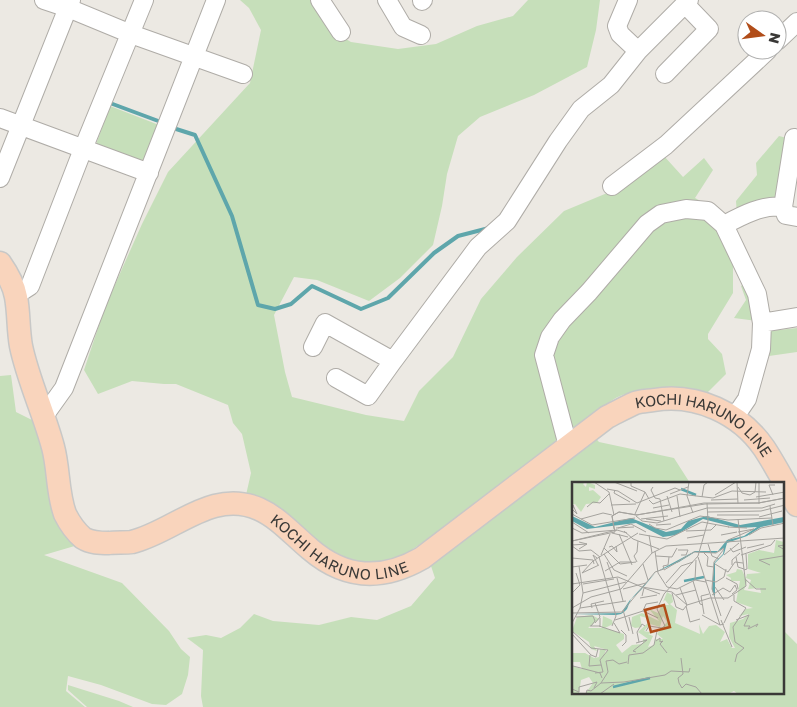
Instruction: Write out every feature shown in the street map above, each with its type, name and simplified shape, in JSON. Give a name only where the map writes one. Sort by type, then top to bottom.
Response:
[{"type":"main road","name":"KOCHI HARUNO LINE","points":[[0,263],[16,295],[22,347],[54,448],[60,494],[66,514],[71,524],[83,538],[91,542],[131,542],[214,506],[235,504],[259,509],[290,530],[311,550],[331,564],[349,572],[368,575],[387,572],[422,558],[608,417],[636,402],[666,398],[687,399],[712,406],[734,418],[748,429],[764,447],[784,482]]},
{"type":"main road","name":"KOCHI HARUNO LINE","points":[[784,482],[797,505]]},
{"type":"street","points":[[44,0],[70,4],[131,34],[243,74]]},
{"type":"street","points":[[16,295],[30,286],[144,0]]},
{"type":"street","points":[[44,416],[64,388],[216,0]]},
{"type":"street","points":[[320,0],[341,32]]},
{"type":"street","points":[[387,0],[404,27],[421,35]]},
{"type":"street","points":[[628,0],[618,26],[620,34],[638,51]]},
{"type":"street","points":[[336,378],[368,396],[478,247],[507,220],[581,109],[611,85],[638,51],[687,2],[709,29],[665,74]]},
{"type":"street","points":[[0,178],[70,4]]},
{"type":"street","points":[[787,32],[797,22]]},
{"type":"street","points":[[612,186],[666,145],[757,60]]},
{"type":"street","points":[[0,118],[149,173]]},
{"type":"street","points":[[724,225],[752,212],[776,206],[790,212],[794,138]]},
{"type":"street","points":[[568,446],[544,355],[550,337],[562,320],[589,292],[647,224],[661,214],[686,209],[708,211],[724,225],[757,294],[762,323],[761,349],[747,399],[734,418]]},
{"type":"street","points":[[762,323],[797,316]]},
{"type":"street","points":[[313,347],[325,323],[393,362]]},
{"type":"green space","points":[[240,0],[310,0],[327,28],[351,42],[398,49],[436,44],[477,26],[513,16],[528,0],[600,0],[596,30],[587,67],[534,95],[480,117],[458,136],[447,174],[433,245],[400,278],[369,301],[317,280],[294,277],[274,315],[285,372],[292,397],[366,415],[404,421],[419,391],[453,357],[481,299],[517,257],[564,211],[624,186],[664,156],[683,177],[704,158],[713,170],[695,198],[725,214],[720,221],[733,258],[733,293],[708,334],[708,339],[722,354],[726,374],[708,392],[658,389],[632,392],[611,401],[584,425],[599,442],[674,458],[689,482],[572,482],[572,694],[784,694],[784,631],[797,644],[797,707],[203,707],[201,696],[203,650],[187,638],[206,635],[221,638],[240,628],[254,614],[273,621],[319,625],[351,617],[377,620],[411,606],[435,578],[423,542],[396,561],[365,566],[337,557],[246,495],[251,473],[242,434],[233,423],[228,405],[176,384],[132,381],[98,394],[84,370],[105,307],[142,224],[168,172],[250,83],[261,30],[249,8]]},
{"type":"green space","points":[[110,106],[159,125],[144,167],[95,147]]},
{"type":"green space","points":[[779,136],[791,139],[781,204],[737,215],[736,201],[757,175],[756,163]]},
{"type":"green space","points":[[747,282],[757,321],[734,318],[746,300],[741,286]]},
{"type":"green space","points":[[797,328],[797,352],[769,356],[770,331]]},
{"type":"green space","points":[[11,375],[16,412],[34,421],[78,545],[44,555],[122,583],[169,631],[181,649],[190,657],[188,675],[182,694],[166,705],[152,704],[101,685],[68,676],[66,691],[85,707],[0,707],[0,376]]},
{"type":"green space","points":[[68,685],[133,707],[87,707],[68,690]]},
{"type":"waterway","points":[[109,104],[161,122]]},
{"type":"waterway","points":[[173,128],[195,135],[232,216],[258,305],[275,309],[291,304],[312,286],[361,309],[388,298],[434,253],[458,236],[489,228]]}]
